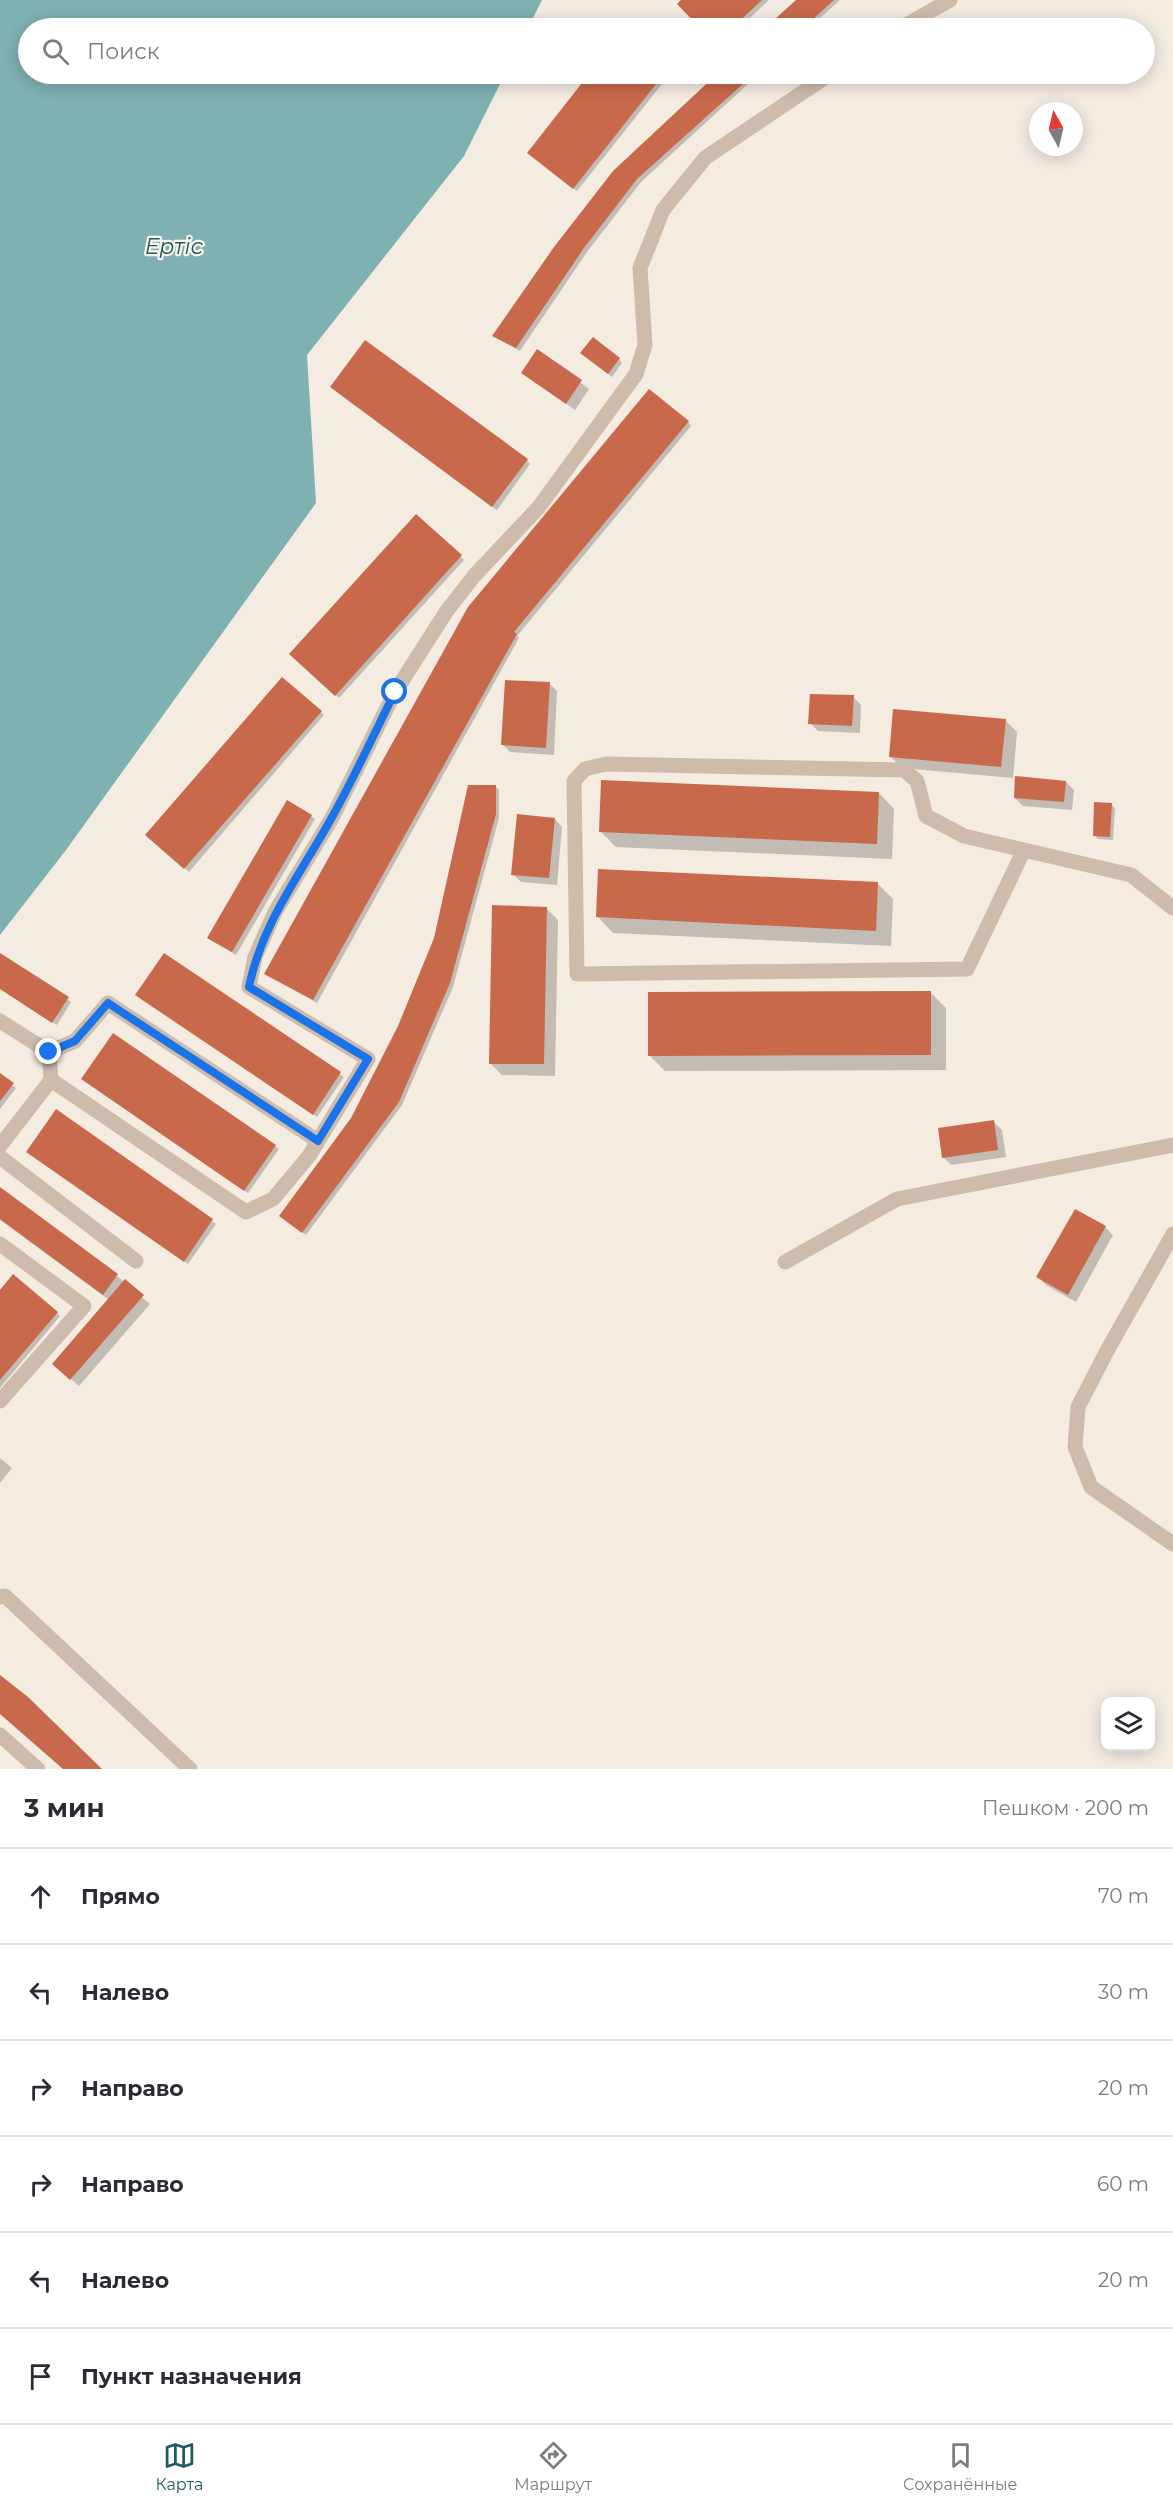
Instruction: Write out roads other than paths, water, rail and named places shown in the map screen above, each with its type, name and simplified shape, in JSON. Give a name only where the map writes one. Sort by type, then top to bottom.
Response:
[{"type":"lane","points":[[918,18],[950,0]]},
{"type":"lane","points":[[51,1080],[246,1212],[273,1199],[309,1156],[368,1059],[249,987],[255,957],[275,912],[332,818],[395,692],[446,612],[474,576],[539,507],[636,374],[645,345],[640,268],[663,210],[705,158],[815,84]]},
{"type":"lane","points":[[1024,850],[967,969],[578,974],[574,781],[585,769],[606,764],[904,770],[917,781],[926,816],[964,836],[1024,850],[1131,875],[1173,908]]},
{"type":"lane","points":[[49,1052],[75,1041],[108,1003],[318,1141]]},
{"type":"lane","points":[[0,1021],[49,1052]]},
{"type":"lane","points":[[0,1146],[51,1080],[49,1052]]},
{"type":"lane","points":[[785,1262],[897,1199],[1173,1144]]},
{"type":"lane","points":[[0,1157],[136,1261]]},
{"type":"lane","points":[[1173,1234],[1078,1407],[1075,1447],[1091,1487],[1173,1544]]},
{"type":"lane","points":[[0,1401],[84,1306],[3,1252]]},
{"type":"lane","points":[[2,1594],[190,1769]]},
{"type":"lane","points":[[0,1736],[39,1769]]},
{"type":"water","name":"Ертіс","points":[[0,0],[542,0],[533,18],[18,18],[18,84],[500,84],[464,156],[307,355],[316,503],[66,850],[0,935]]}]
